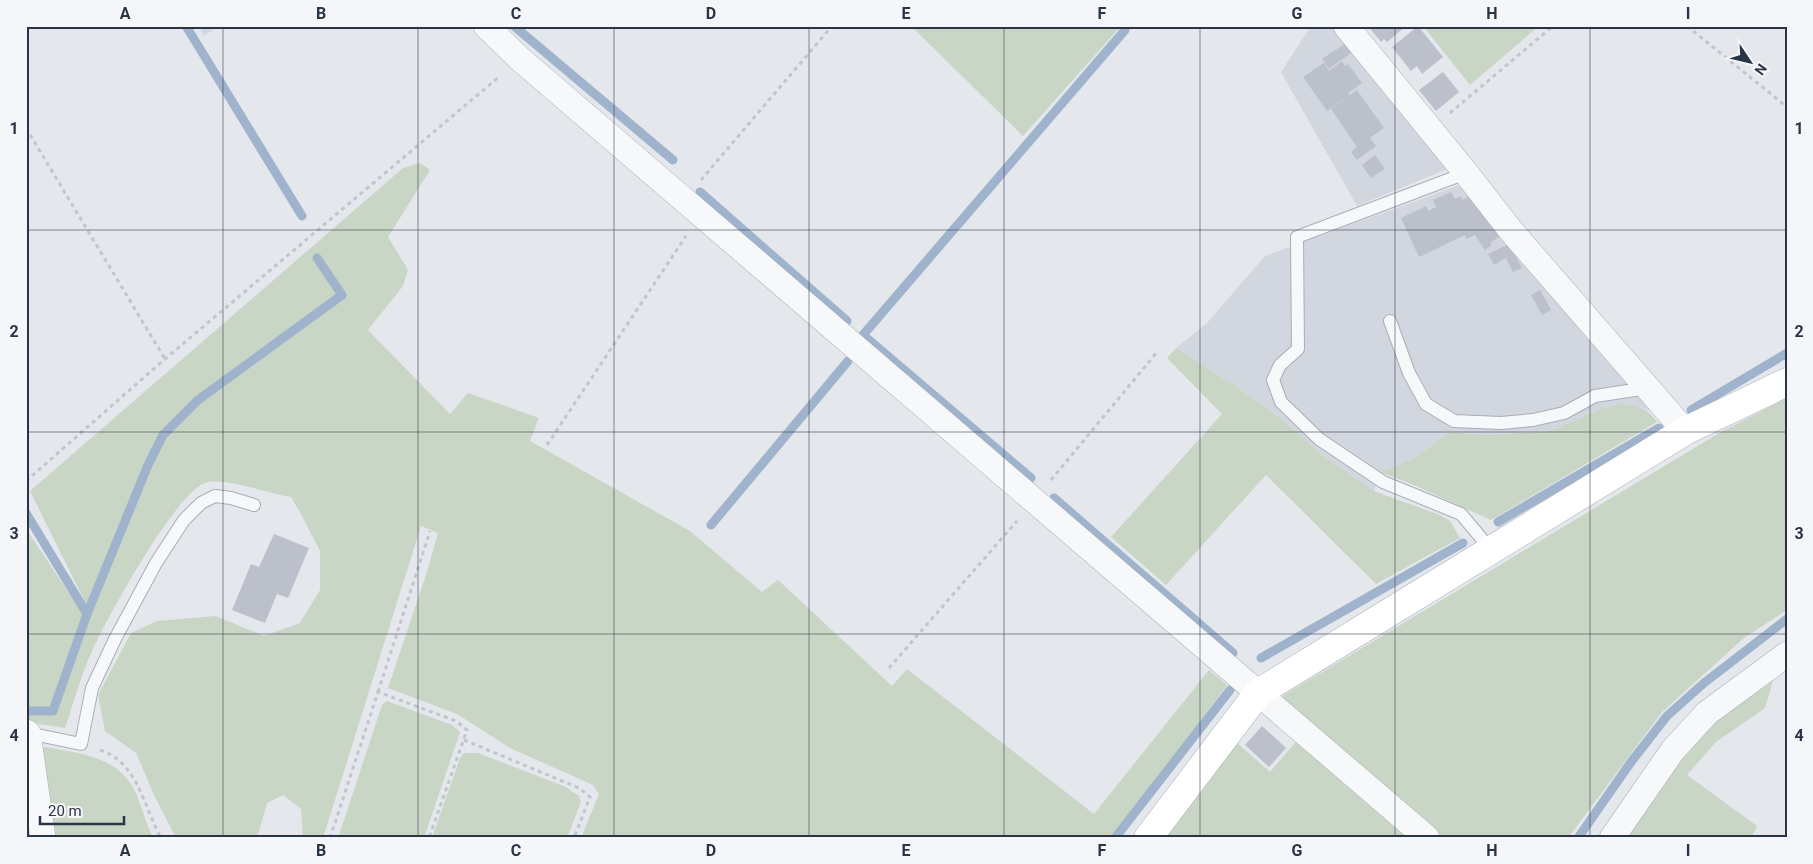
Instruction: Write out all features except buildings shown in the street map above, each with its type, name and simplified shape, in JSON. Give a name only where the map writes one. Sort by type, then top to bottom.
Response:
[{"type":"street","points":[[486,26],[520,59],[1426,838]]},
{"type":"street","points":[[1346,26],[1512,232],[1686,431]]},
{"type":"street","points":[[1148,838],[1258,693],[1686,431],[1787,382]]},
{"type":"street","points":[[1612,838],[1674,750],[1708,713],[1787,654]]},
{"type":"street","points":[[27,732],[43,838]]},
{"type":"lane","points":[[1466,173],[1297,237],[1298,349],[1280,365],[1273,380],[1281,402],[1319,439],[1384,482],[1460,514],[1492,551]]},
{"type":"lane","points":[[1390,322],[1408,373],[1426,404],[1454,422],[1501,423],[1532,420],[1564,413],[1595,396],[1648,388]]},
{"type":"lane","points":[[27,732],[80,744],[92,688],[115,639],[156,562],[184,520],[201,503],[215,496],[232,498],[254,505]]},
{"type":"path","points":[[546,445],[692,207],[832,26]]},
{"type":"path","points":[[1431,130],[1553,26]]},
{"type":"path","points":[[1687,26],[1787,107]]},
{"type":"path","points":[[26,481],[165,358],[520,59]]},
{"type":"path","points":[[26,128],[165,358]]},
{"type":"path","points":[[330,838],[430,531]]},
{"type":"path","points":[[378,692],[456,721],[468,730],[429,838]]},
{"type":"path","points":[[464,740],[579,788],[590,797],[574,838]]},
{"type":"path","points":[[80,744],[104,752],[123,763],[134,779],[161,838]]},
{"type":"shaded area","points":[[198,26],[218,26],[204,36]]},
{"type":"shaded area","points":[[1311,26],[1333,26],[1450,168],[1357,206],[1281,72]]},
{"type":"shaded area","points":[[1462,184],[1627,378],[1649,411],[1640,407],[1598,410],[1551,431],[1485,435],[1450,432],[1415,458],[1380,472],[1374,491],[1322,455],[1284,421],[1233,384],[1176,348],[1207,323],[1265,256]]},
{"type":"green space","points":[[911,26],[1121,26],[1023,136]]},
{"type":"green space","points":[[1423,26],[1539,26],[1470,85]]},
{"type":"green space","points":[[420,163],[430,170],[388,237],[408,270],[403,286],[368,330],[450,414],[468,393],[539,418],[530,441],[690,531],[762,592],[778,580],[892,686],[907,669],[1094,814],[1209,670],[1227,685],[1114,838],[581,838],[599,794],[593,785],[510,748],[457,714],[388,688],[438,533],[421,526],[323,838],[303,838],[301,809],[283,795],[267,803],[257,838],[176,838],[155,797],[136,753],[105,731],[98,695],[131,633],[157,621],[216,616],[264,636],[300,623],[320,590],[320,551],[291,497],[226,483],[208,482],[195,489],[179,506],[144,556],[93,649],[81,678],[65,728],[27,722],[30,713],[55,715],[91,614],[30,491],[403,168]]},
{"type":"green space","points":[[1176,348],[1233,384],[1284,421],[1322,455],[1374,491],[1440,515],[1450,521],[1460,538],[1376,584],[1266,475],[1166,585],[1111,537],[1222,414],[1167,358]]},
{"type":"green space","points":[[1787,398],[1787,610],[1744,638],[1662,712],[1568,838],[1436,838],[1282,703],[1284,695],[1721,432]]},
{"type":"green space","points":[[1622,404],[1642,408],[1657,422],[1491,520],[1380,472],[1415,458],[1450,432],[1485,435],[1551,431],[1598,410]]},
{"type":"green space","points":[[26,529],[83,614],[51,709],[28,707],[26,710]]},
{"type":"green space","points":[[1775,674],[1765,708],[1716,742],[1687,775],[1757,826],[1751,838],[1625,838],[1658,788],[1721,714]]},
{"type":"green space","points":[[387,701],[452,725],[460,732],[424,838],[338,838],[382,705]]},
{"type":"green space","points":[[1235,741],[1270,772],[1296,742],[1407,838],[1163,838]]},
{"type":"green space","points":[[45,747],[81,754],[104,761],[123,774],[134,790],[153,838],[53,838],[40,750]]},
{"type":"green space","points":[[464,753],[478,753],[566,787],[579,796],[581,802],[567,838],[432,838],[460,758]]},
{"type":"waterway","points":[[186,26],[302,216]]},
{"type":"waterway","points":[[514,26],[673,160]]},
{"type":"waterway","points":[[1031,478],[863,335],[1125,30]]},
{"type":"waterway","points":[[700,192],[847,321]]},
{"type":"waterway","points":[[29,711],[53,711],[87,614],[148,465],[163,435],[198,400],[342,295],[317,258]]},
{"type":"waterway","points":[[1691,410],[1787,353]]},
{"type":"waterway","points":[[711,525],[848,361]]},
{"type":"waterway","points":[[1498,522],[1659,428]]},
{"type":"waterway","points":[[1054,498],[1233,653]]},
{"type":"waterway","points":[[26,513],[87,614]]},
{"type":"waterway","points":[[1261,658],[1463,543]]},
{"type":"waterway","points":[[1578,838],[1631,762],[1667,716],[1704,683],[1787,619]]},
{"type":"waterway","points":[[1115,838],[1230,690]]}]
